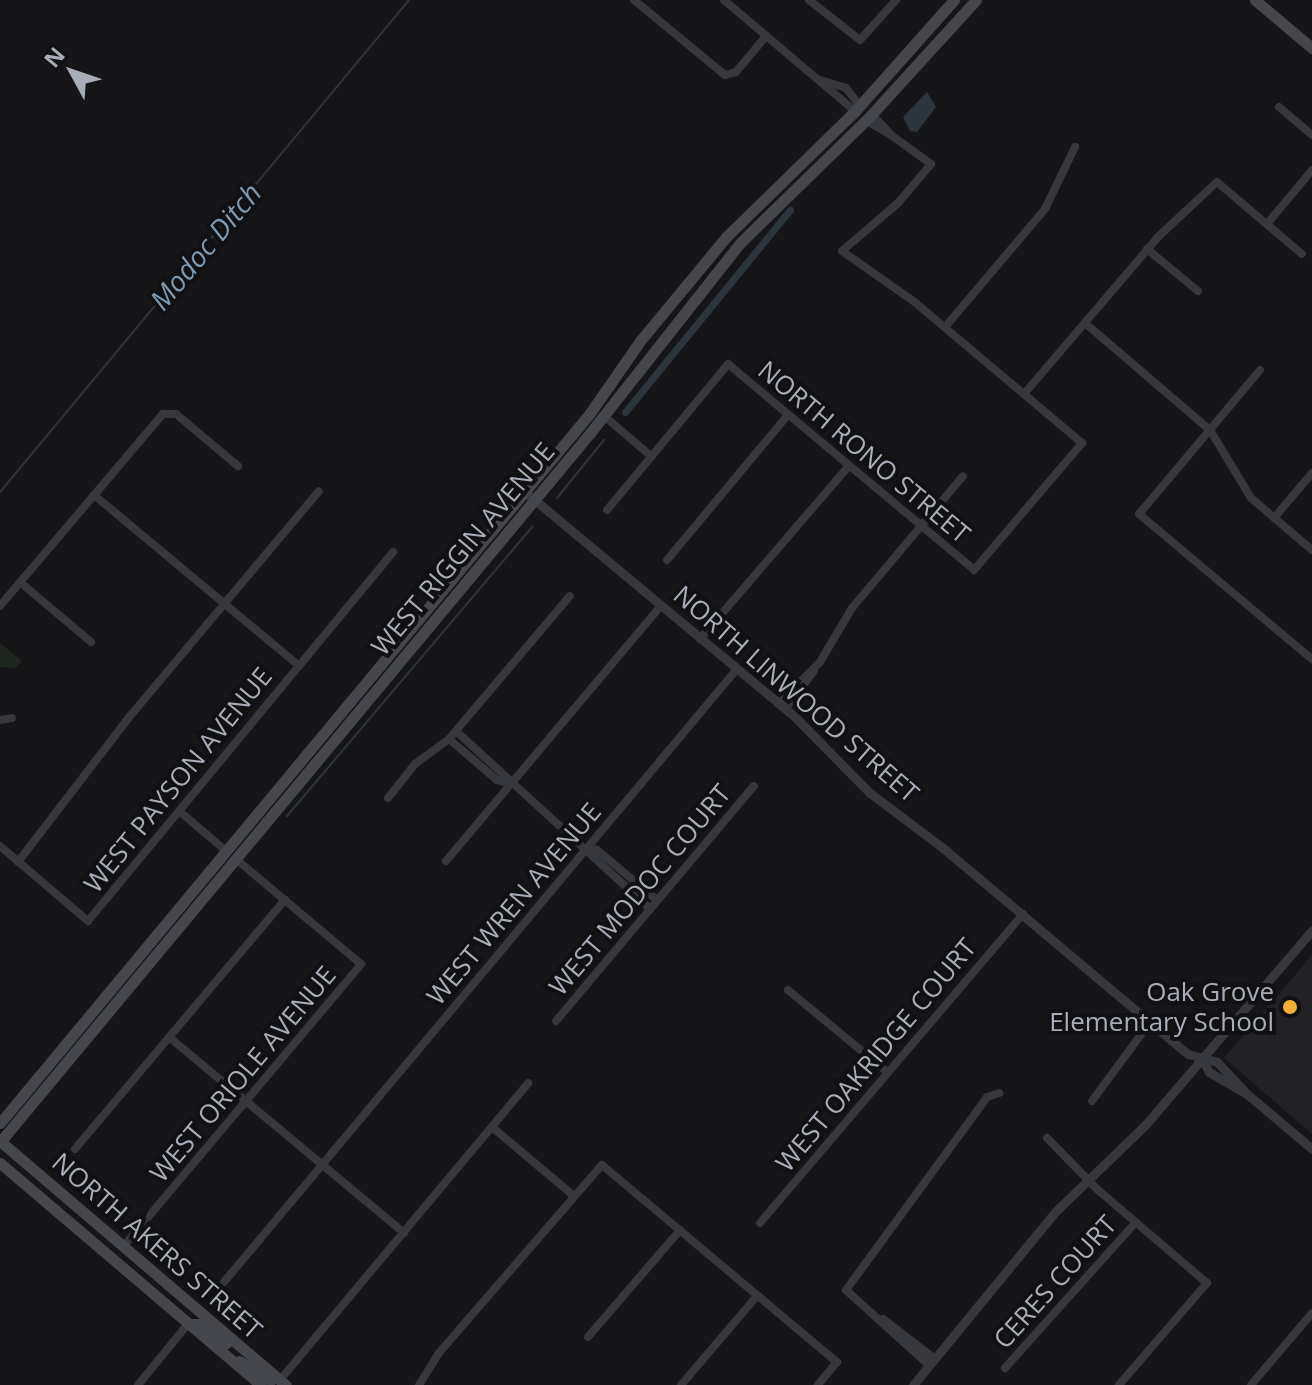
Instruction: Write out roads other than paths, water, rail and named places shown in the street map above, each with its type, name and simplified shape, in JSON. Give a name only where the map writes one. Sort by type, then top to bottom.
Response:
[{"type":"main road","name":"WEST RIGGIN AVENUE","points":[[0,1123],[524,491],[726,237],[858,109],[954,0]]},
{"type":"main road","name":"WEST RIGGIN AVENUE","points":[[0,1142],[604,416],[665,333],[801,181],[871,115],[976,0]]},
{"type":"main road","points":[[1258,1],[1312,48]]},
{"type":"main road","points":[[871,115],[872,104],[912,59],[920,40]]},
{"type":"main road","points":[[801,181],[858,109]]},
{"type":"main road","points":[[236,859],[237,845],[286,776]]},
{"type":"main road","points":[[171,939],[179,920],[225,859],[225,850]]},
{"type":"main road","name":"NORTH AKERS STREET","points":[[0,1142],[283,1383]]},
{"type":"main road","name":"NORTH AKERS STREET","points":[[0,1163],[261,1385]]},
{"type":"main road","points":[[113,1259],[172,1288]]},
{"type":"main road","points":[[188,1324],[202,1324],[249,1353]]},
{"type":"main road","points":[[232,1361],[242,1361],[264,1378],[283,1383]]},
{"type":"street","points":[[634,0],[728,76],[766,36]]},
{"type":"street","points":[[724,0],[820,79],[837,88],[858,109]]},
{"type":"street","points":[[811,1],[860,40],[896,0]]},
{"type":"street","points":[[1279,107],[1312,135]]},
{"type":"street","points":[[871,115],[872,124],[931,164],[894,207],[842,251],[945,327],[1024,394],[1147,249],[1217,182],[1302,254]]},
{"type":"street","points":[[945,327],[1045,209],[1075,147]]},
{"type":"street","points":[[1267,224],[1312,170]]},
{"type":"street","points":[[1147,249],[1198,291]]},
{"type":"street","points":[[1085,323],[1210,430],[1243,488],[1312,550]]},
{"type":"street","name":"NORTH RONO STREET","points":[[651,456],[728,364],[974,570],[1082,443],[1024,394]]},
{"type":"street","points":[[1260,370],[1139,514],[1312,659]]},
{"type":"street","points":[[0,606],[167,412],[238,466]]},
{"type":"street","points":[[667,560],[788,415]]},
{"type":"street","points":[[604,416],[651,456],[607,510]]},
{"type":"street","points":[[700,639],[849,466]]},
{"type":"street","points":[[1274,518],[1312,473]]},
{"type":"street","points":[[782,707],[816,666],[849,611],[963,476]]},
{"type":"street","points":[[0,846],[18,862],[319,491]]},
{"type":"street","name":"NORTH LINWOOD STREET","points":[[524,491],[782,707],[870,793],[1202,1059],[1209,1072],[1247,1094],[1312,1149]]},
{"type":"street","points":[[94,495],[298,665]]},
{"type":"street","name":"WEST PAYSON AVENUE","points":[[18,862],[88,921],[393,552]]},
{"type":"street","points":[[20,582],[91,642]]},
{"type":"street","points":[[388,798],[415,764],[449,739],[570,596]]},
{"type":"street","points":[[446,861],[661,606]]},
{"type":"street","name":"WEST WREN AVENUE","points":[[224,1282],[737,669]]},
{"type":"street","points":[[0,720],[12,718]]},
{"type":"street","points":[[456,731],[506,773],[511,784]]},
{"type":"street","points":[[449,739],[497,780],[511,784],[587,848],[591,858],[650,909]]},
{"type":"street","name":"WEST MODOC COURT","points":[[556,1021],[754,786]]},
{"type":"street","points":[[179,811],[225,850]]},
{"type":"street","points":[[587,848],[597,850],[657,900]]},
{"type":"street","points":[[75,1149],[285,900],[236,859]]},
{"type":"street","name":"WEST ORIOLE AVENUE","points":[[123,1247],[361,964],[285,900]]},
{"type":"street","name":"WEST OAKRIDGE COURT","points":[[760,1223],[1023,914]]},
{"type":"street","points":[[913,1385],[1086,1179],[1146,1124],[1312,930]]},
{"type":"street","points":[[788,990],[887,1072]]},
{"type":"street","points":[[1092,1101],[1151,1021]]},
{"type":"street","points":[[169,1037],[404,1233]]},
{"type":"street","points":[[283,1383],[528,1083]]},
{"type":"street","points":[[932,1362],[846,1290],[987,1097],[999,1093]]},
{"type":"street","points":[[492,1127],[574,1196]]},
{"type":"street","points":[[1047,1138],[1086,1179],[1207,1283],[1119,1385]]},
{"type":"street","points":[[419,1385],[438,1354],[602,1165],[837,1362],[818,1385]]},
{"type":"street","name":"CERES COURT","points":[[1005,1368],[1135,1223]]},
{"type":"street","points":[[588,1337],[680,1230]]},
{"type":"street","points":[[681,1385],[758,1295]]},
{"type":"street","points":[[1251,1385],[1312,1313]]},
{"type":"street","points":[[138,1385],[188,1324]]},
{"type":"waterway","name":"Modoc Ditch","points":[[0,492],[409,0]]},
{"type":"waterway","points":[[625,412],[790,210]]},
{"type":"waterway","points":[[557,498],[604,440]]},
{"type":"waterway","points":[[287,816],[533,526]]},
{"type":"place","name":"Oak Grove Elementary School","points":[[1290,1007]]}]
